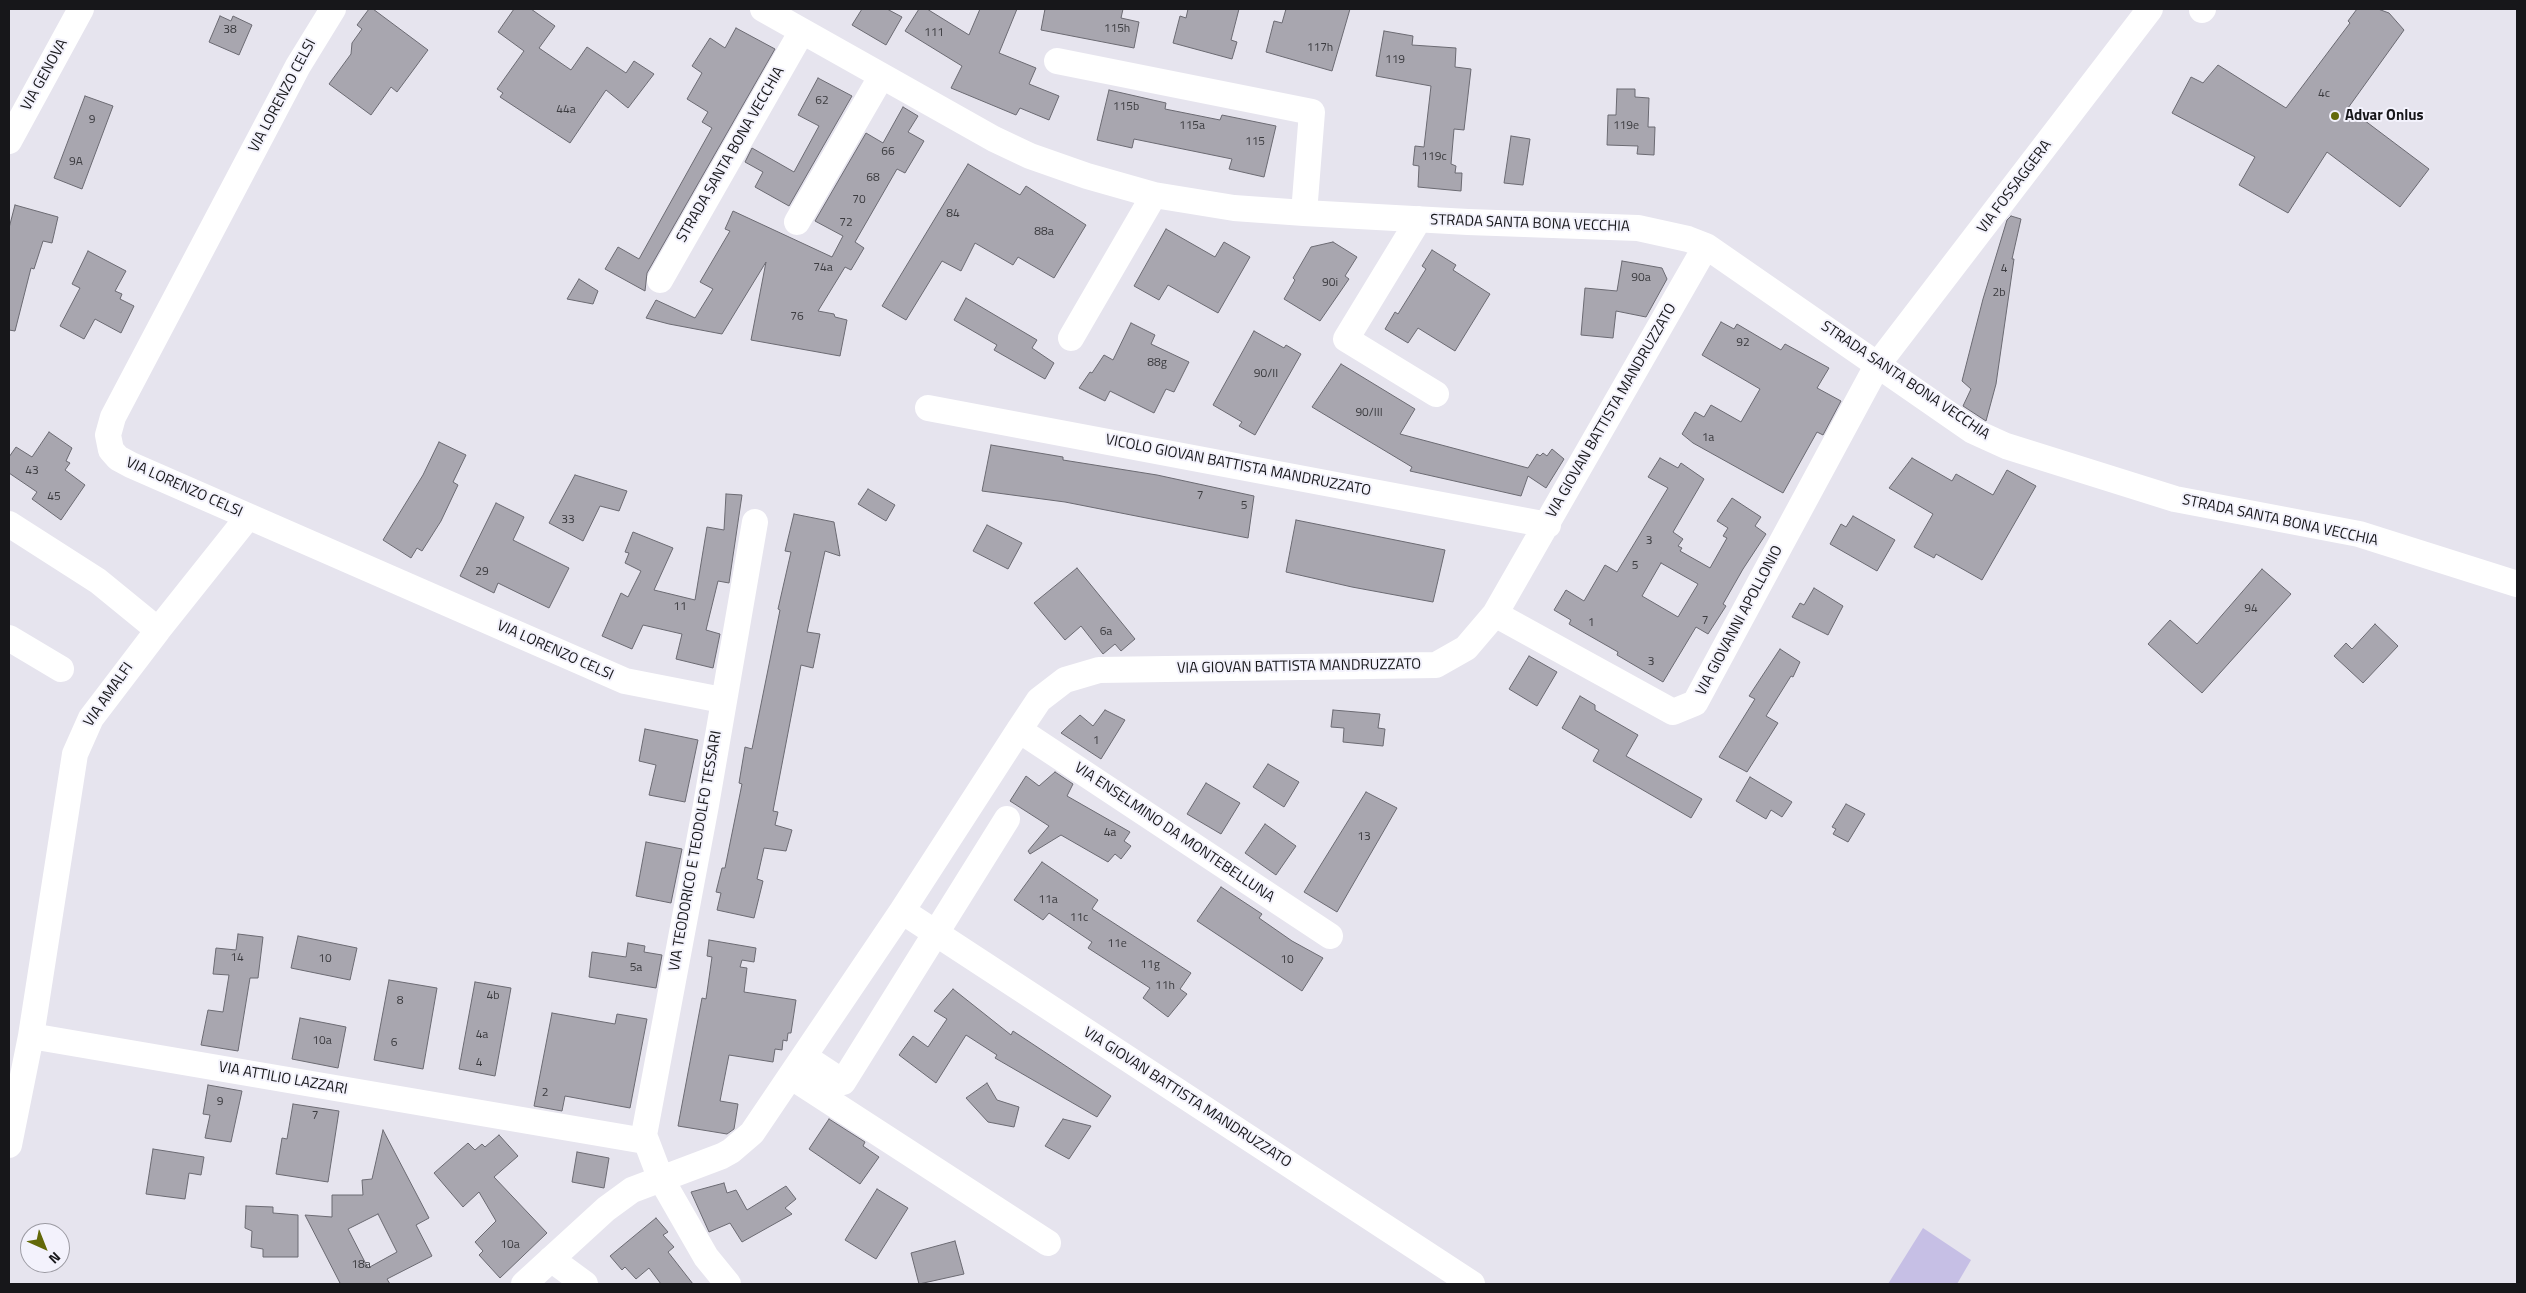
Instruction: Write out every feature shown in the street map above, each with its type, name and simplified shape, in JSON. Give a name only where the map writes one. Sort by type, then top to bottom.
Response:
[{"type":"street","name":"VIA GENOVA","points":[[9,140],[81,9]]},
{"type":"street","name":"VIA LORENZO CELSI","points":[[333,9],[298,66],[113,417],[108,435],[111,450],[118,458],[248,517],[624,681],[722,700]]},
{"type":"street","name":"STRADA SANTA BONA VECCHIA","points":[[763,9],[959,121],[1030,156],[1087,176],[1154,195],[1234,208],[1419,220],[1638,228],[1667,233],[1706,246],[1973,431],[2006,446],[2175,499],[2359,534],[2517,584]]},
{"type":"street","name":"VIA FOSSAGGERA","points":[[1878,364],[2150,9]]},
{"type":"street","name":"STRADA SANTA BONA VECCHIA","points":[[660,280],[802,31]]},
{"type":"street","points":[[1057,61],[1312,112],[1304,212]]},
{"type":"street","points":[[797,222],[881,77]]},
{"type":"street","points":[[1071,338],[1154,195]]},
{"type":"street","name":"STRADA SANTA BONA VECCHIA","points":[[1419,220],[1346,339],[1436,394]]},
{"type":"street","name":"VIA GIOVAN BATTISTA MANDRUZZATO","points":[[524,1284],[620,1197],[660,1177],[732,1151],[752,1133],[799,1067],[902,911],[1018,730],[1039,700],[1065,680],[1099,670],[1436,664],[1466,648],[1495,614],[1548,525],[1706,246]]},
{"type":"street","name":"VIA GIOVANNI APOLLONIO","points":[[1495,614],[1673,712],[1695,703],[1878,364]]},
{"type":"street","name":"VICOLO GIOVAN BATTISTA MANDRUZZATO","points":[[928,408],[1548,525]]},
{"type":"street","name":"VIA AMALFI","points":[[31,1036],[75,754],[91,718],[248,517]]},
{"type":"street","name":"VIA TEODORICO E TEODOLFO TESSARI","points":[[660,1177],[645,1141],[644,1128],[704,814],[722,700],[755,522]]},
{"type":"street","points":[[9,524],[98,581],[158,630]]},
{"type":"street","points":[[9,638],[61,669]]},
{"type":"street","name":"VIA ENSELMINO DA MONTEBELLUNA","points":[[1018,730],[1330,936]]},
{"type":"street","points":[[799,1067],[843,1082],[1007,819]]},
{"type":"street","name":"VIA GIOVAN BATTISTA MANDRUZZATO","points":[[902,911],[1472,1284]]},
{"type":"street","points":[[9,1145],[31,1036]]},
{"type":"street","name":"VIA ATTILIO LAZZARI","points":[[31,1036],[645,1141]]},
{"type":"street","points":[[799,1067],[1048,1243]]},
{"type":"street","points":[[660,1177],[706,1257],[728,1284]]},
{"type":"street","points":[[551,1259],[585,1284]]},
{"type":"shaded area","points":[[1923,1228],[1971,1260],[1957,1284],[1888,1284]]},
{"type":"building","points":[[369,9],[373,9],[428,50],[397,92],[391,87],[371,115],[329,84],[351,54],[352,43],[362,29],[357,25]]},
{"type":"building","points":[[514,9],[531,9],[555,26],[539,48],[571,70],[587,47],[626,73],[634,61],[654,74],[628,108],[606,90],[570,143],[500,97],[503,93],[497,89],[524,51],[498,32]]},
{"type":"building","points":[[862,9],[887,9],[902,17],[886,45],[852,25]]},
{"type":"building","points":[[919,9],[927,9],[969,35],[980,9],[1017,9],[999,53],[1036,68],[1029,84],[1059,96],[1049,120],[1020,108],[1016,115],[951,88],[962,66],[905,31]]},
{"type":"building","points":[[1045,9],[1123,9],[1121,18],[1139,22],[1134,48],[1041,30]]},
{"type":"building","points":[[1188,9],[1239,9],[1231,40],[1237,42],[1232,59],[1173,43],[1180,16],[1186,18]]},
{"type":"building","points":[[1286,9],[1350,9],[1332,71],[1266,52],[1274,21],[1282,23]]},
{"type":"building","points":[[2357,9],[2378,9],[2389,13],[2404,30],[2348,108],[2429,169],[2400,207],[2327,152],[2288,213],[2239,185],[2255,157],[2172,113],[2191,77],[2203,83],[2218,65],[2286,108],[2350,23],[2348,21]]},
{"type":"building","points":[[220,16],[231,21],[233,16],[252,25],[239,55],[209,42]]},
{"type":"building","points":[[736,28],[775,49],[647,273],[645,291],[605,269],[618,247],[639,259],[712,128],[702,122],[708,112],[687,99],[702,73],[692,66],[710,38],[725,48]]},
{"type":"building","points":[[1384,31],[1413,36],[1412,45],[1456,48],[1455,67],[1471,69],[1464,130],[1454,129],[1451,164],[1456,166],[1455,173],[1462,173],[1461,191],[1418,187],[1419,166],[1413,165],[1415,146],[1424,147],[1431,86],[1376,76]]},
{"type":"building","points":[[818,78],[852,96],[789,206],[755,187],[763,172],[745,162],[752,148],[794,172],[819,126],[798,115]]},
{"type":"building","points":[[1617,89],[1635,89],[1635,97],[1649,98],[1648,127],[1655,127],[1654,155],[1637,154],[1638,146],[1607,145],[1608,115],[1616,115]]},
{"type":"building","points":[[1109,90],[1166,103],[1165,109],[1220,120],[1222,115],[1276,126],[1264,177],[1229,169],[1232,159],[1134,139],[1132,148],[1097,140]]},
{"type":"building","points":[[85,96],[113,106],[82,189],[54,178]]},
{"type":"building","points":[[903,107],[918,116],[908,132],[924,141],[905,173],[897,169],[855,242],[864,248],[851,270],[845,267],[818,311],[834,314],[835,317],[847,320],[840,356],[751,340],[766,262],[722,334],[646,318],[656,300],[695,318],[713,289],[700,282],[730,231],[725,229],[733,211],[832,257],[843,236],[815,221],[866,133],[883,143]]},
{"type":"building","points":[[1511,136],[1530,139],[1523,185],[1504,183]]},
{"type":"building","points":[[968,164],[1020,195],[1026,186],[1086,225],[1054,278],[1018,257],[1013,265],[975,243],[961,271],[942,261],[906,320],[882,306]]},
{"type":"building","points":[[15,205],[58,217],[52,243],[43,241],[34,269],[31,268],[15,331],[9,330],[9,228]]},
{"type":"building","points":[[2011,216],[2021,219],[2012,259],[2014,259],[1996,384],[1986,421],[1963,406],[1971,389],[1962,381],[1983,299],[2007,220]]},
{"type":"building","points":[[1166,229],[1215,257],[1224,242],[1250,257],[1218,313],[1168,285],[1159,300],[1134,286]]},
{"type":"building","points":[[1333,242],[1357,257],[1345,276],[1349,279],[1320,321],[1284,299],[1295,280],[1293,278],[1311,247]]},
{"type":"building","points":[[1432,250],[1456,265],[1453,270],[1490,294],[1455,351],[1418,328],[1408,343],[1385,329],[1395,312],[1398,314],[1426,269],[1422,266]]},
{"type":"building","points":[[88,251],[126,271],[115,291],[122,294],[120,299],[134,306],[121,333],[95,319],[84,339],[60,326],[80,288],[72,284]]},
{"type":"building","points":[[1622,261],[1662,268],[1667,279],[1646,317],[1616,311],[1613,338],[1581,335],[1585,288],[1617,291]]},
{"type":"building","points":[[579,279],[598,291],[593,304],[567,299]]},
{"type":"building","points":[[966,298],[1037,340],[1032,348],[1054,363],[1045,379],[994,350],[997,345],[954,320]]},
{"type":"building","points":[[1721,322],[1734,329],[1737,324],[1781,350],[1785,344],[1829,368],[1817,388],[1841,401],[1823,435],[1817,432],[1783,493],[1693,443],[1682,434],[1695,412],[1704,417],[1711,405],[1741,422],[1760,389],[1702,355]]},
{"type":"building","points":[[1131,323],[1155,335],[1151,344],[1189,362],[1174,392],[1166,389],[1154,413],[1110,391],[1105,401],[1079,388],[1104,355],[1113,360]]},
{"type":"building","points":[[1254,331],[1284,348],[1286,345],[1301,354],[1255,435],[1239,426],[1242,422],[1213,405]]},
{"type":"building","points":[[1341,364],[1415,409],[1400,434],[1528,468],[1537,454],[1540,456],[1543,453],[1547,456],[1552,449],[1564,459],[1546,488],[1528,476],[1521,496],[1410,471],[1412,467],[1312,407]]},
{"type":"building","points":[[49,432],[72,448],[66,461],[70,463],[65,470],[85,485],[61,520],[32,499],[37,492],[9,473],[9,457],[16,447],[32,457]]},
{"type":"building","points":[[439,442],[466,455],[453,482],[458,485],[441,521],[422,551],[417,548],[411,558],[383,540],[423,475]]},
{"type":"building","points":[[991,445],[1063,457],[1063,460],[1157,475],[1254,496],[1248,538],[1065,502],[982,491]]},
{"type":"building","points":[[1660,458],[1678,468],[1681,463],[1704,479],[1673,532],[1683,539],[1678,546],[1682,548],[1680,551],[1710,568],[1727,538],[1723,536],[1728,528],[1717,521],[1732,498],[1761,517],[1755,526],[1766,534],[1743,569],[1723,604],[1726,606],[1708,634],[1696,627],[1663,682],[1617,655],[1618,652],[1569,624],[1571,620],[1554,610],[1566,590],[1584,601],[1605,565],[1617,572],[1668,488],[1648,477]],"holes":[[[1661,563],[1698,584],[1678,617],[1642,596]]]},
{"type":"building","points":[[1912,458],[1952,481],[1956,474],[1993,495],[2007,470],[2036,486],[1982,580],[1936,554],[1934,558],[1914,547],[1933,514],[1889,488]]},
{"type":"building","points":[[575,475],[627,491],[619,511],[600,506],[583,541],[549,523]]},
{"type":"building","points":[[868,489],[895,505],[886,521],[858,504]]},
{"type":"building","points":[[726,494],[742,495],[729,583],[718,581],[706,630],[720,634],[713,668],[676,659],[682,634],[643,625],[632,649],[602,636],[621,593],[628,597],[641,571],[625,563],[629,553],[625,552],[633,532],[673,548],[654,590],[695,600],[707,527],[724,530]]},
{"type":"building","points":[[496,503],[524,517],[513,540],[569,568],[549,608],[498,583],[494,593],[460,576]]},
{"type":"building","points":[[794,514],[834,522],[840,556],[825,551],[807,632],[820,634],[813,668],[801,665],[773,811],[778,812],[775,825],[792,830],[786,851],[764,848],[757,879],[763,881],[754,918],[717,910],[721,893],[716,892],[722,868],[725,868],[742,784],[739,783],[745,747],[752,749],[780,610],[778,609],[791,552],[785,551]]},
{"type":"building","points":[[1853,516],[1895,540],[1877,571],[1830,544],[1841,524],[1846,527]]},
{"type":"building","points":[[1296,520],[1445,550],[1433,602],[1286,572]]},
{"type":"building","points":[[987,525],[1022,543],[1008,569],[973,551]]},
{"type":"building","points":[[1077,568],[1135,639],[1121,651],[1115,644],[1103,654],[1081,626],[1065,640],[1034,603]]},
{"type":"building","points":[[2262,569],[2291,594],[2202,693],[2148,644],[2170,620],[2197,644]]},
{"type":"building","points":[[1814,588],[1843,606],[1828,635],[1792,617],[1800,603],[1804,605]]},
{"type":"building","points":[[2375,624],[2398,646],[2363,683],[2334,656],[2346,643],[2352,649]]},
{"type":"building","points":[[1780,649],[1800,662],[1793,677],[1791,676],[1766,716],[1778,723],[1747,772],[1719,757],[1755,699],[1749,696]]},
{"type":"building","points":[[1529,656],[1557,672],[1537,706],[1509,689]]},
{"type":"building","points":[[1580,696],[1595,705],[1595,710],[1638,735],[1626,756],[1702,799],[1691,818],[1593,761],[1599,750],[1562,728]]},
{"type":"building","points":[[1105,710],[1125,720],[1101,759],[1061,733],[1080,715],[1093,726]]},
{"type":"building","points":[[1333,710],[1380,714],[1378,728],[1385,729],[1383,746],[1343,742],[1344,728],[1331,727]]},
{"type":"building","points":[[645,729],[698,740],[685,802],[649,795],[656,765],[639,761]]},
{"type":"building","points":[[1268,764],[1299,782],[1284,807],[1253,787]]},
{"type":"building","points":[[1055,772],[1073,784],[1067,796],[1130,832],[1124,841],[1131,846],[1121,859],[1115,854],[1108,862],[1061,835],[1030,854],[1028,851],[1049,826],[1010,801],[1026,776],[1039,786]]},
{"type":"building","points":[[1750,777],[1792,802],[1782,817],[1771,810],[1766,819],[1736,801]]},
{"type":"building","points":[[1206,783],[1240,803],[1221,834],[1187,814]]},
{"type":"building","points":[[1366,792],[1397,808],[1337,912],[1304,892]]},
{"type":"building","points":[[1846,804],[1865,814],[1848,842],[1833,834],[1836,829],[1832,827]]},
{"type":"building","points":[[1265,824],[1296,846],[1276,875],[1245,853]]},
{"type":"building","points":[[646,842],[682,849],[671,903],[636,896]]},
{"type":"building","points":[[1042,862],[1098,900],[1092,909],[1191,973],[1180,989],[1187,994],[1168,1017],[1143,998],[1150,988],[1088,948],[1092,942],[1049,913],[1043,920],[1014,900]]},
{"type":"building","points":[[1221,887],[1262,914],[1259,918],[1292,941],[1323,958],[1302,991],[1197,921]]},
{"type":"building","points":[[238,934],[263,937],[258,978],[250,978],[238,1051],[201,1045],[208,1010],[223,1012],[229,975],[213,974],[216,948],[236,950]]},
{"type":"building","points":[[298,936],[357,948],[350,980],[291,968]]},
{"type":"building","points":[[709,940],[756,948],[754,962],[742,960],[740,967],[747,968],[744,992],[796,1000],[791,1033],[788,1033],[787,1041],[783,1040],[782,1050],[775,1049],[773,1062],[729,1055],[720,1101],[738,1104],[734,1129],[727,1134],[678,1126],[702,998],[706,999],[712,957],[707,956]]},
{"type":"building","points":[[628,943],[645,946],[644,952],[662,955],[656,988],[589,977],[592,952],[626,957]]},
{"type":"building","points":[[389,980],[437,988],[423,1069],[374,1060]]},
{"type":"building","points":[[475,982],[511,988],[495,1076],[459,1069]]},
{"type":"building","points":[[953,989],[1011,1035],[1013,1031],[1111,1096],[1097,1117],[995,1058],[997,1055],[966,1035],[936,1083],[899,1055],[913,1036],[928,1047],[947,1019],[934,1011]]},
{"type":"building","points":[[552,1013],[615,1024],[617,1014],[647,1019],[630,1108],[565,1096],[562,1111],[534,1106]]},
{"type":"building","points":[[300,1018],[346,1027],[338,1068],[292,1059]]},
{"type":"building","points":[[987,1083],[997,1100],[1019,1107],[1014,1127],[988,1122],[966,1098]]},
{"type":"building","points":[[208,1085],[242,1091],[231,1142],[205,1138],[210,1115],[203,1114]]},
{"type":"building","points":[[293,1104],[339,1111],[328,1182],[276,1174],[282,1138],[287,1139]]},
{"type":"building","points":[[829,1119],[865,1142],[863,1146],[879,1157],[860,1184],[809,1149]]},
{"type":"building","points":[[1063,1119],[1091,1126],[1069,1159],[1045,1146]]},
{"type":"building","points":[[383,1130],[429,1218],[416,1225],[432,1256],[387,1279],[390,1284],[337,1284],[340,1283],[305,1215],[332,1217],[332,1195],[363,1195],[362,1180],[372,1179]],"holes":[[[378,1214],[397,1252],[368,1268],[348,1229]]]},
{"type":"building","points":[[499,1135],[518,1156],[494,1177],[547,1233],[500,1278],[479,1255],[483,1251],[475,1242],[496,1221],[479,1192],[463,1207],[434,1173],[468,1143],[475,1150],[482,1144],[485,1147]]},
{"type":"building","points":[[153,1149],[204,1157],[201,1175],[189,1173],[185,1199],[146,1194]]},
{"type":"building","points":[[577,1152],[609,1158],[604,1188],[572,1182]]},
{"type":"building","points":[[724,1183],[727,1193],[736,1190],[747,1210],[786,1186],[796,1199],[785,1208],[792,1214],[742,1242],[730,1223],[709,1232],[691,1192]]},
{"type":"building","points":[[877,1189],[908,1208],[876,1259],[845,1240]]},
{"type":"building","points":[[246,1206],[273,1207],[273,1213],[298,1215],[298,1257],[263,1257],[263,1249],[251,1247],[252,1231],[245,1228]]},
{"type":"building","points":[[656,1218],[668,1232],[663,1235],[674,1247],[668,1252],[693,1284],[661,1284],[649,1268],[636,1279],[625,1267],[622,1270],[610,1256]]},
{"type":"building","points":[[955,1241],[964,1274],[919,1284],[911,1253]]},
{"type":"place","name":"Advar Onlus","points":[[2335,116]]}]
